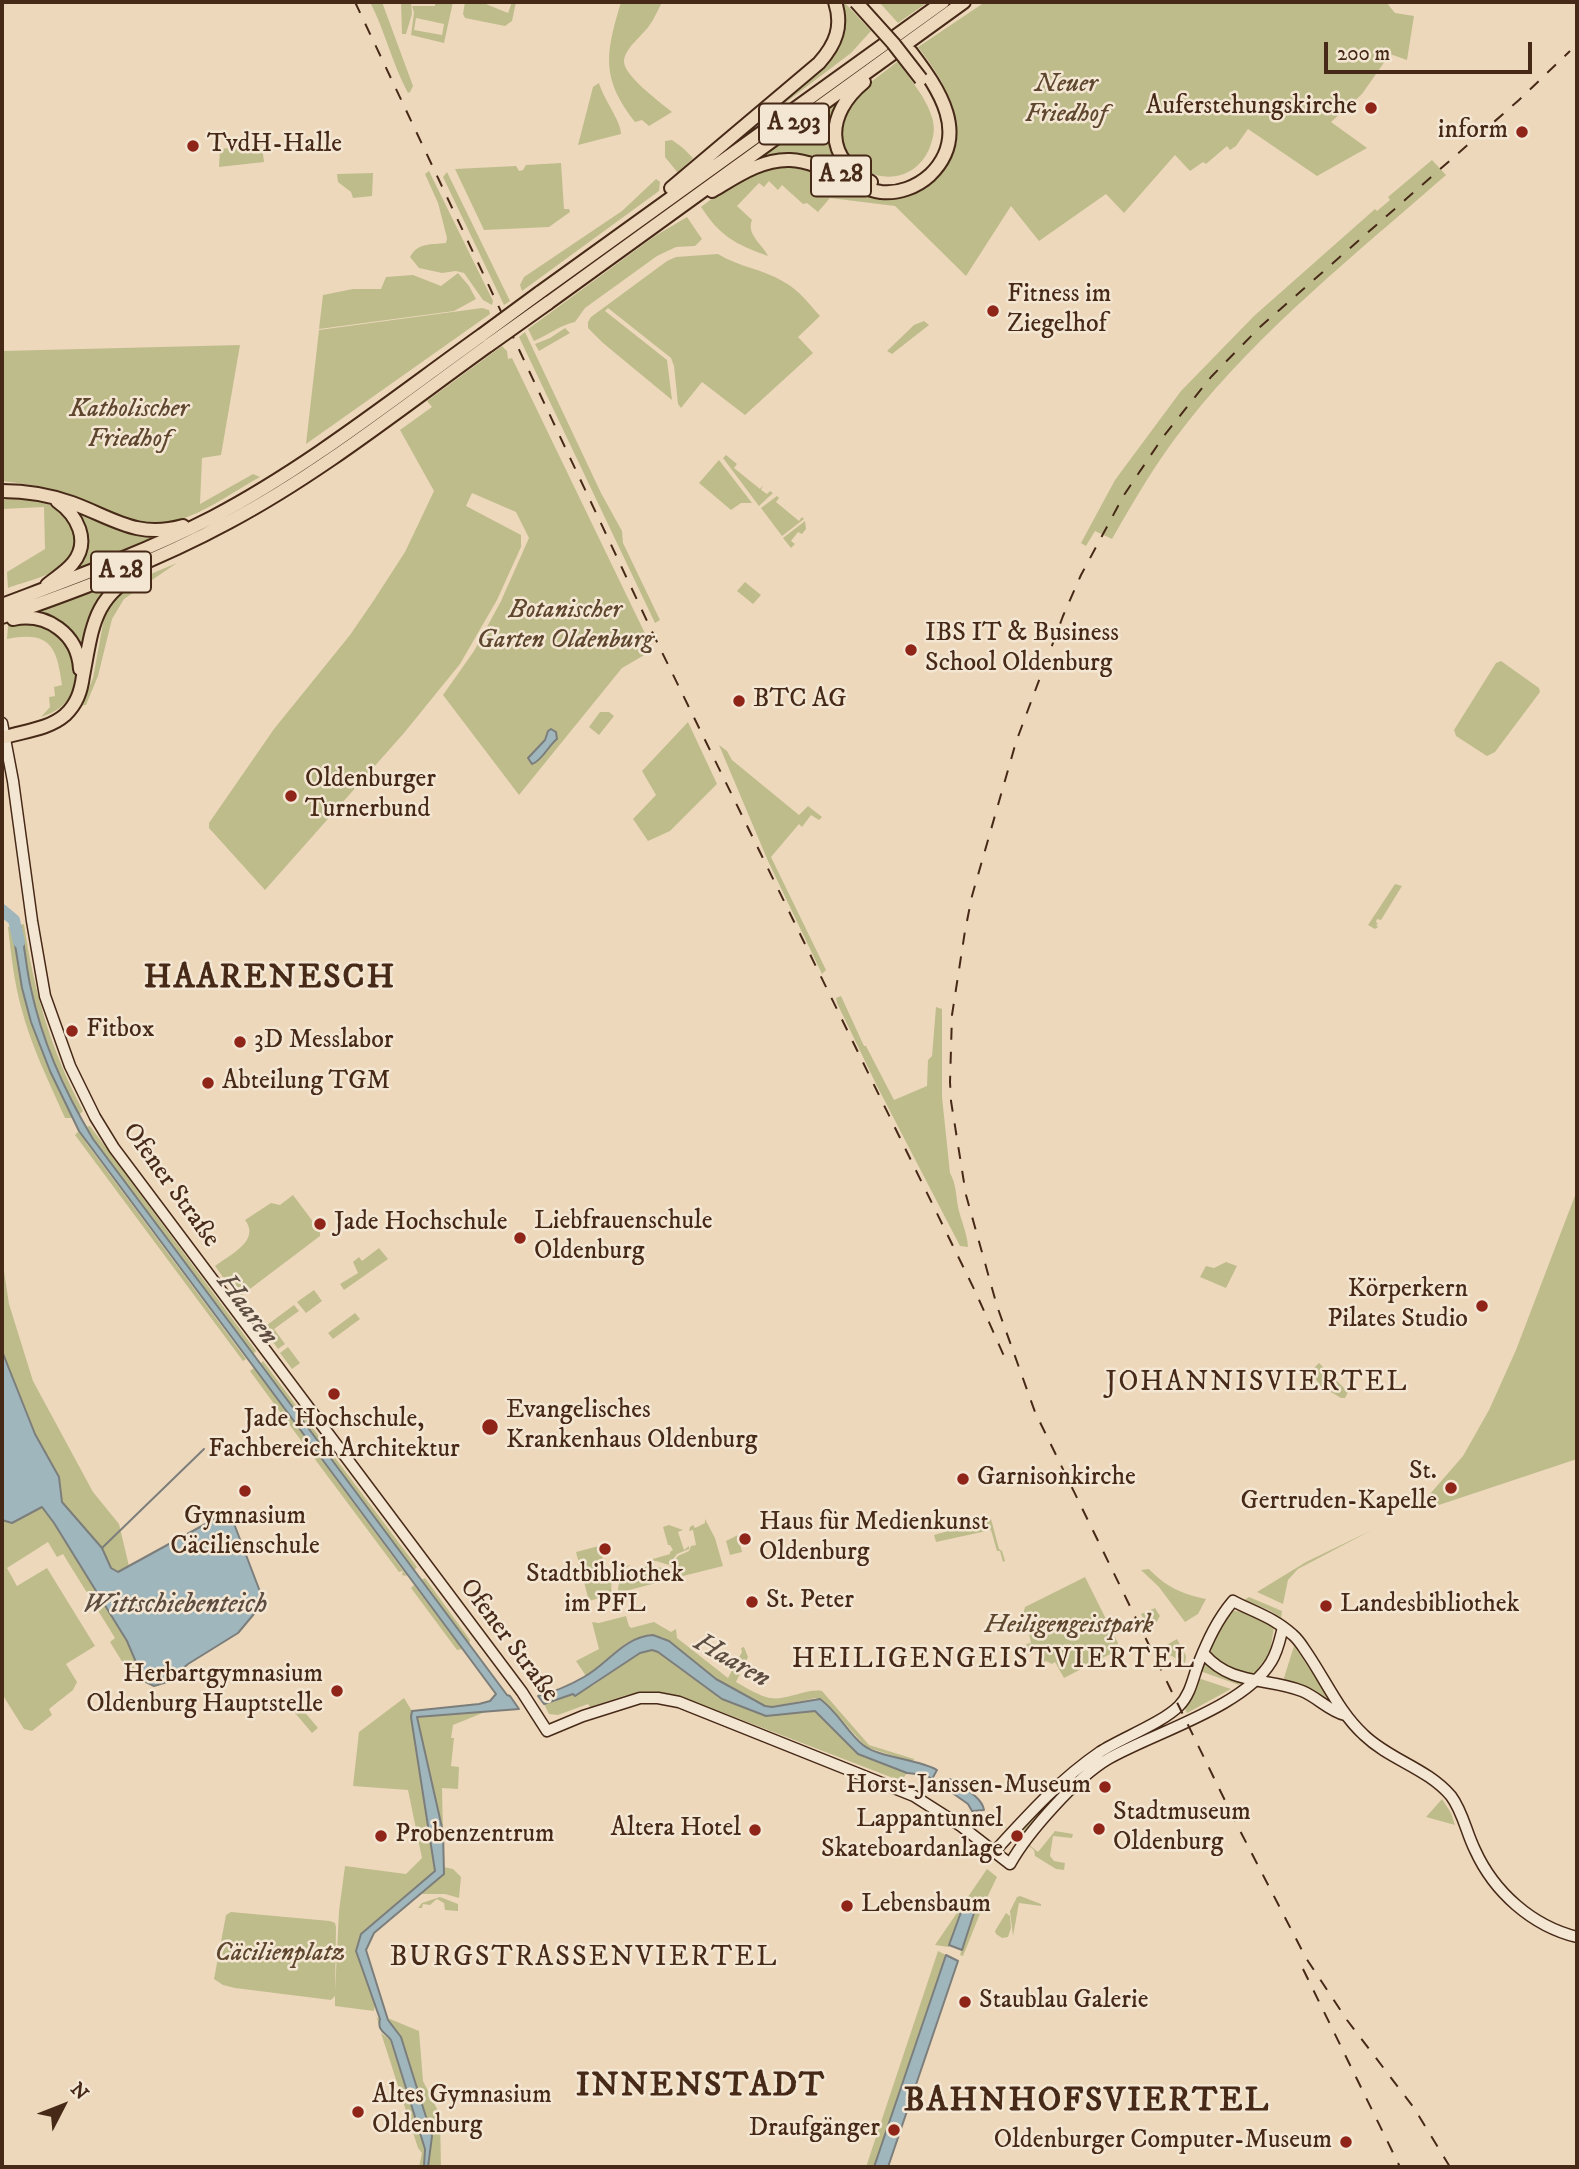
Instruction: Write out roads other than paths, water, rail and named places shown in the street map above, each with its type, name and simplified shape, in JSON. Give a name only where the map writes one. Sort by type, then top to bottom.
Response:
[{"type":"highway","points":[[692,189],[829,51],[836,38],[839,22],[835,2]]},
{"type":"highway","name":"A 293","points":[[856,2],[924,76],[942,127],[942,138],[936,156],[925,170],[902,182],[882,184],[862,177],[845,162],[835,140],[838,114],[850,94],[883,67],[892,54]]},
{"type":"highway","name":"A 28","points":[[692,189],[781,160],[806,161],[879,191],[899,191],[925,180],[939,165],[950,133],[944,104],[866,2]]},
{"type":"highway","name":"A 293","points":[[617,237],[672,204],[943,2]]},
{"type":"highway","name":"A 293","points":[[692,189],[964,2]]},
{"type":"highway","name":"A 28","points":[[7,612],[107,578],[227,524],[252,502],[288,480],[544,298],[664,217],[672,204]]},
{"type":"highway","name":"A 28","points":[[544,298],[617,237]]},
{"type":"highway","points":[[2,491],[51,496],[126,526],[148,531],[162,531],[215,516]]},
{"type":"highway","points":[[38,592],[74,562],[81,548],[81,532],[74,517],[51,496]]},
{"type":"highway","name":"A 28","points":[[7,612],[38,592],[122,559],[252,502]]},
{"type":"highway","points":[[5,737],[55,722],[71,709],[80,694],[93,624],[106,599],[117,587],[135,575],[210,538],[227,524]]},
{"type":"highway","points":[[7,612],[40,619],[53,624],[65,634],[79,659],[82,686]]},
{"type":"main road","name":"Ofener Straße","points":[[2,723],[42,984],[62,1048],[94,1115],[114,1148],[525,1696],[547,1731],[635,1699],[668,1699],[870,1777],[925,1802],[994,1852]]},
{"type":"main road","points":[[1283,1627],[1272,1661],[1255,1681],[1226,1701],[1136,1745],[1096,1768],[1050,1813],[1018,1850],[1010,1864],[994,1852],[1054,1788],[1076,1770],[1110,1746],[1176,1709],[1189,1690],[1215,1624],[1233,1601],[1263,1614],[1283,1627],[1299,1641],[1345,1715],[1372,1743],[1427,1774],[1439,1784],[1458,1808],[1485,1869],[1523,1911],[1555,1930],[1577,1937]]},
{"type":"main road","points":[[1203,1654],[1224,1671],[1255,1681],[1295,1688],[1345,1715]]},
{"type":"water","points":[[551,729],[556,732],[557,739],[539,760],[532,764],[528,758],[545,740]]},
{"type":"water","points":[[20,925],[29,981],[48,1047],[73,1104],[93,1139],[519,1709],[417,1717],[443,1832],[444,1874],[374,1933],[366,1950],[388,2020],[401,2037],[432,2136],[428,2167],[424,2167],[425,2149],[391,2040],[381,2029],[356,1951],[361,1934],[435,1871],[412,1711],[479,1704],[490,1701],[496,1694],[79,1131],[50,1071],[31,1022],[22,988],[12,926]]},
{"type":"water","name":"Wittschiebenteich","points":[[2,1351],[35,1434],[59,1477],[62,1502],[102,1548],[111,1568],[118,1572],[220,1516],[233,1521],[264,1602],[238,1633],[188,1664],[167,1682],[154,1686],[144,1681],[127,1641],[42,1507],[12,1523],[2,1520]]},
{"type":"water","points":[[653,1635],[669,1641],[716,1679],[765,1706],[820,1699],[863,1745],[937,1770],[932,1779],[926,1775],[907,1773],[858,1754],[815,1711],[766,1716],[722,1699],[652,1650],[640,1653],[575,1696],[573,1694],[544,1704],[538,1696],[579,1680],[633,1640]]},
{"type":"water","points":[[950,1779],[975,1796],[984,1810],[972,1811],[968,1804],[944,1787]]},
{"type":"water","points":[[964,1904],[975,1904],[975,1910],[962,1950],[949,1945]]},
{"type":"water","points":[[946,1955],[958,1961],[888,2167],[874,2167]]},
{"type":"waterway","name":"Haaren","points":[[2,910],[14,920],[19,942]]},
{"type":"waterway","points":[[102,1548],[204,1449]]},
{"type":"railway","points":[[355,2],[656,640],[976,1293],[1008,1365]]},
{"type":"railway","points":[[1450,2167],[1414,2108],[1347,2020],[1306,1958],[1236,1823],[1035,1412],[997,1306],[966,1195],[951,1101],[952,1015],[972,896],[1016,742],[1063,616],[1081,575],[1124,495],[1163,437],[1211,377],[1260,327],[1519,100],[1570,51]]},
{"type":"railway","points":[[1303,1969],[1400,2167]]},
{"type":"place","name":"Auferstehungskirche","points":[[1371,108]]},
{"type":"place","name":"inform","points":[[1522,132]]},
{"type":"place","name":"TvdH-Halle","points":[[193,146]]},
{"type":"place","name":"Fitness im Ziegelhof","points":[[993,311]]},
{"type":"place","name":"IBS IT & Business School Oldenburg","points":[[911,650]]},
{"type":"place","name":"BTC AG","points":[[739,701]]},
{"type":"place","name":"Oldenburger Turnerbund","points":[[291,796]]},
{"type":"place","name":"Fitbox","points":[[72,1031]]},
{"type":"place","name":"3D Messlabor","points":[[240,1042]]},
{"type":"place","name":"Abteilung TGM","points":[[208,1083]]},
{"type":"place","name":"Jade Hochschule","points":[[320,1224]]},
{"type":"place","name":"Liebfrauenschule Oldenburg","points":[[520,1238]]},
{"type":"place","name":"Körperkern Pilates Studio","points":[[1482,1306]]},
{"type":"place","name":"Jade Hochschule, Fachbereich Architektur","points":[[334,1394]]},
{"type":"place","name":"Evangelisches Krankenhaus Oldenburg","points":[[490,1427]]},
{"type":"place","name":"Garnisonkirche","points":[[963,1479]]},
{"type":"place","name":"St. Gertruden-Kapelle","points":[[1451,1488]]},
{"type":"place","name":"Gymnasium Cäcilienschule","points":[[245,1491]]},
{"type":"place","name":"Haus für Medienkunst Oldenburg","points":[[745,1539]]},
{"type":"place","name":"Stadtbibliothek im PFL","points":[[605,1549]]},
{"type":"place","name":"St. Peter","points":[[752,1602]]},
{"type":"place","name":"Landesbibliothek","points":[[1326,1606]]},
{"type":"place","name":"Herbartgymnasium Oldenburg Hauptstelle","points":[[337,1691]]},
{"type":"place","name":"Horst-Janssen-Museum","points":[[1105,1787]]},
{"type":"place","name":"Stadtmuseum Oldenburg","points":[[1099,1829]]},
{"type":"place","name":"Altera Hotel","points":[[755,1830]]},
{"type":"place","name":"Probenzentrum","points":[[381,1836]]},
{"type":"place","name":"Lappantunnel Skateboardanlage","points":[[1017,1836]]},
{"type":"place","name":"Lebensbaum","points":[[847,1906]]},
{"type":"place","name":"Staublau Galerie","points":[[965,2002]]},
{"type":"place","name":"Altes Gymnasium Oldenburg","points":[[358,2112]]},
{"type":"place","name":"Draufgänger","points":[[894,2130]]},
{"type":"place","name":"Oldenburger Computer-Museum","points":[[1346,2142]]},
{"type":"district","name":"HAARENESCH","points":[[270,980]]},
{"type":"district","name":"JOHANNISVIERTEL","points":[[1257,1384]]},
{"type":"district","name":"HEILIGENGEISTVIERTEL","points":[[994,1661]]},
{"type":"district","name":"BURGSTRASSENVIERTEL","points":[[584,1959]]},
{"type":"district","name":"INNENSTADT","points":[[701,2088]]},
{"type":"district","name":"BAHNHOFSVIERTEL","points":[[1087,2103]]},
{"type":"park label","name":"Neuer Friedhof","points":[[1066,101]]},
{"type":"park label","name":"Katholischer Friedhof","points":[[129,426]]},
{"type":"park label","name":"Botanischer Garten Oldenburg","points":[[565,627]]},
{"type":"park label","name":"Heiligengeistpark","points":[[1069,1627]]},
{"type":"park label","name":"Cäcilienplatz","points":[[280,1955]]}]
